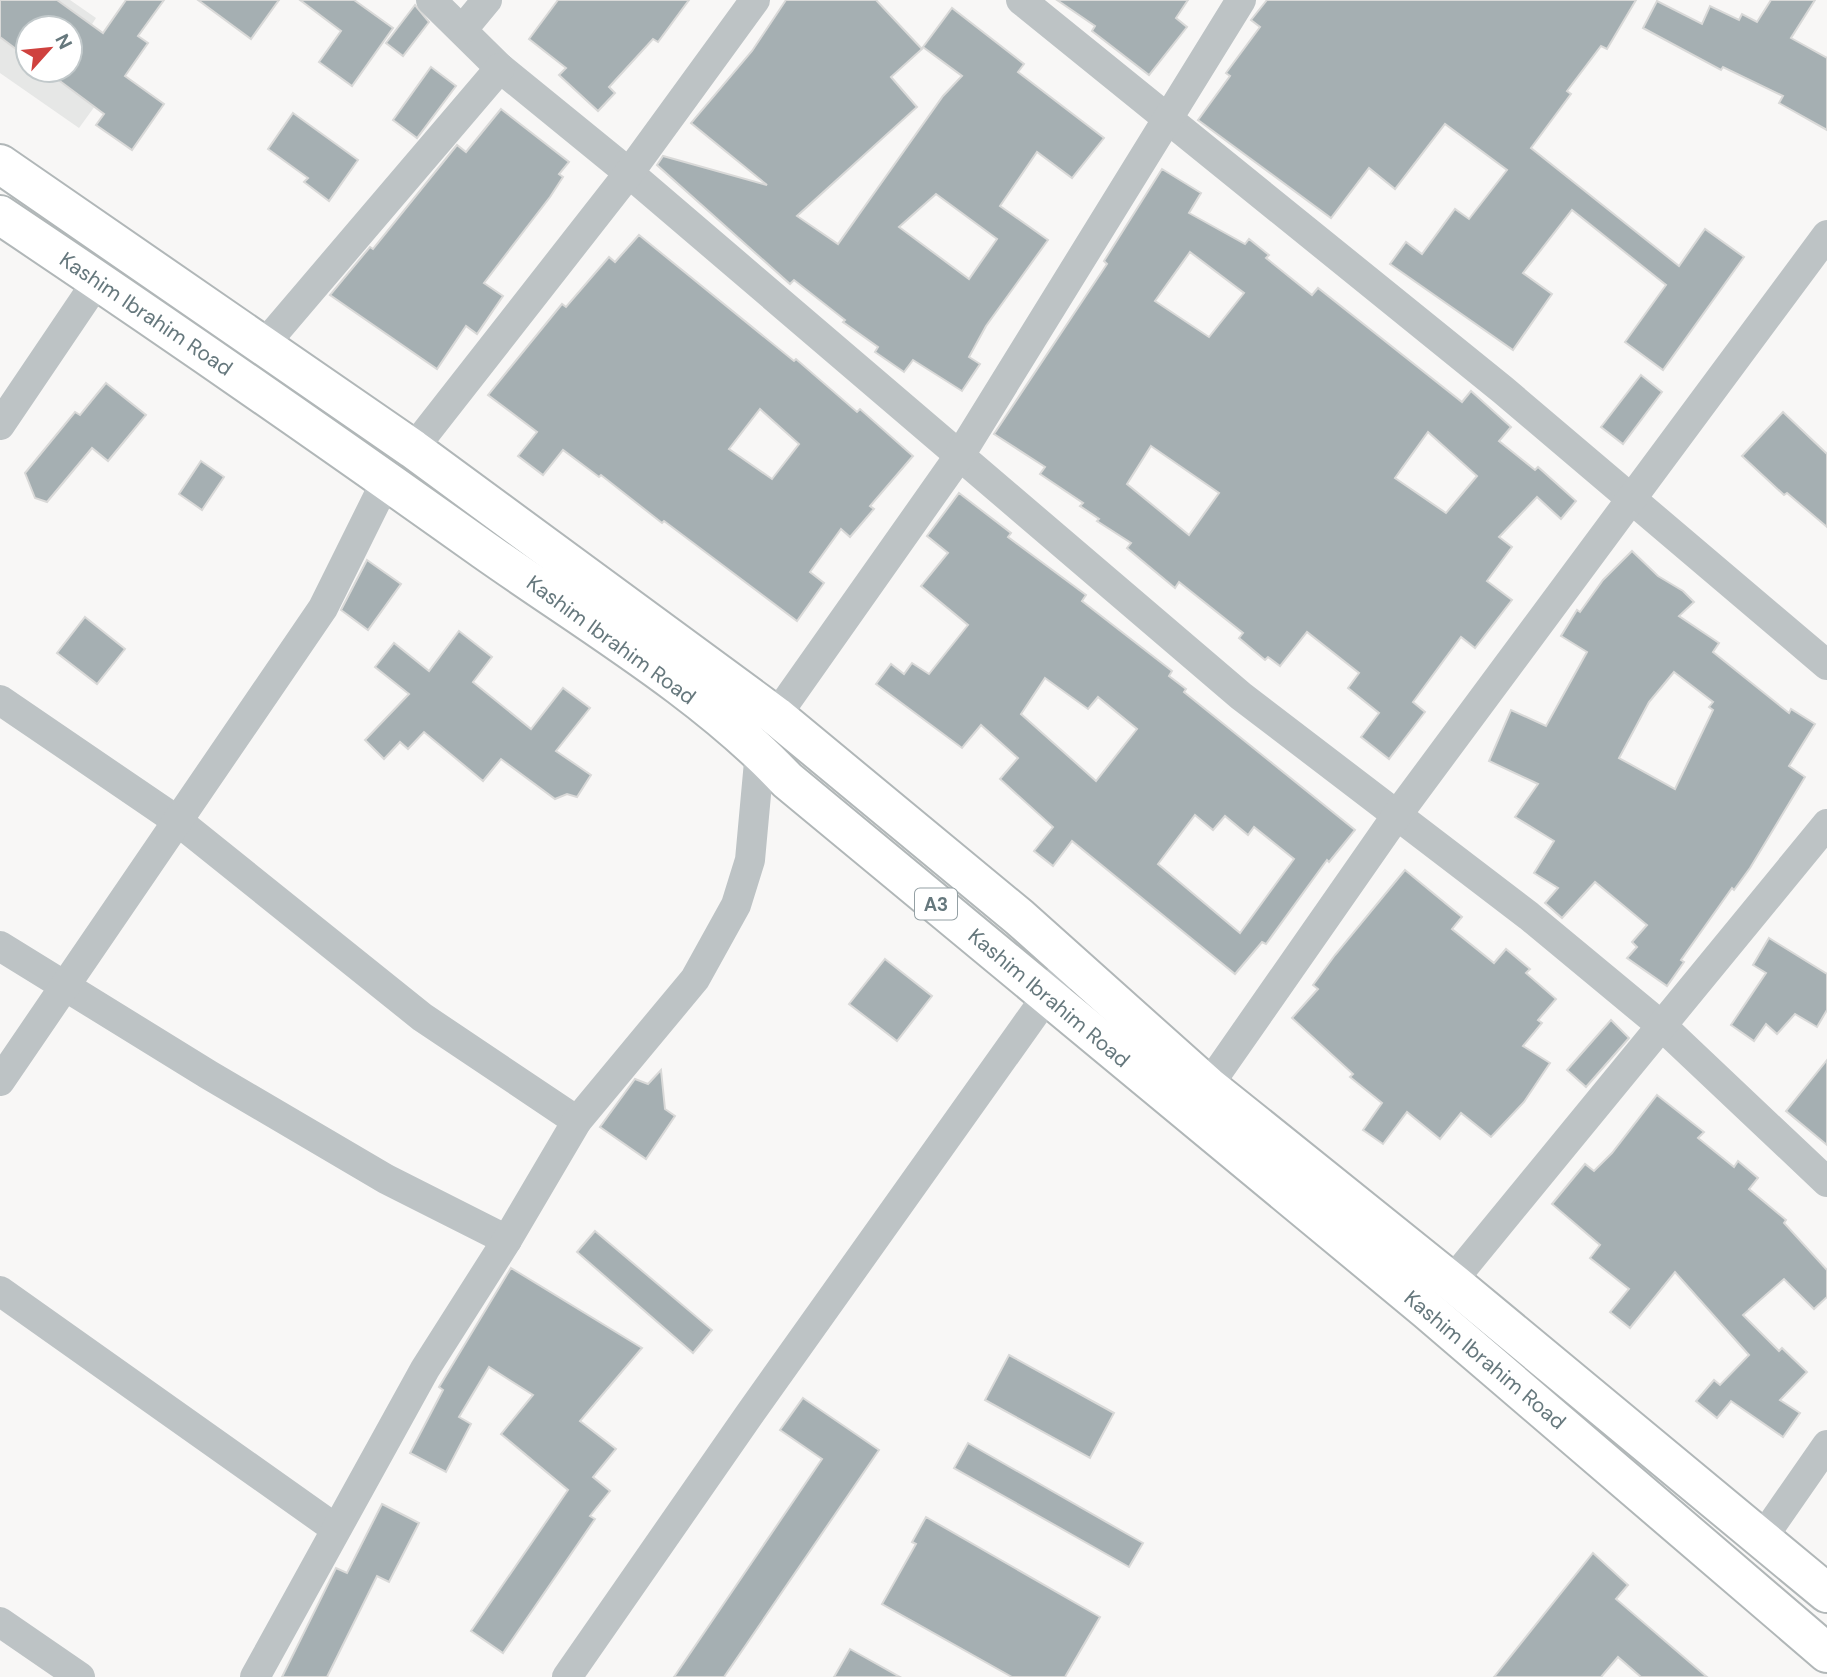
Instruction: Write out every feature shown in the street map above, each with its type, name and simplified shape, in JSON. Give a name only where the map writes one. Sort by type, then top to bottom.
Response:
[{"type":"highway","name":"Kashim Ibrahim Road","points":[[0,164],[413,449],[776,716],[1018,917],[1208,1086],[1452,1282],[1827,1593]]},
{"type":"highway","name":"Kashim Ibrahim Road","points":[[0,215],[387,479],[595,625],[760,751],[788,780],[1427,1311],[1827,1653]]},
{"type":"street","points":[[431,0],[500,68],[629,173],[1241,696],[1529,916],[1663,1027],[1827,1182]]},
{"type":"street","points":[[463,29],[487,0]]},
{"type":"street","points":[[413,449],[629,173],[755,0]]},
{"type":"street","points":[[1021,0],[1633,499],[1827,665]]},
{"type":"street","points":[[776,716],[960,455],[1166,117],[1241,0]]},
{"type":"street","points":[[263,346],[500,68]]},
{"type":"street","points":[[1208,1086],[1397,815],[1827,234]]},
{"type":"street","points":[[0,425],[97,280]]},
{"type":"street","points":[[0,1081],[324,608],[387,479]]},
{"type":"street","points":[[0,699],[178,822],[422,1017],[577,1121]]},
{"type":"street","points":[[255,1677],[425,1368],[507,1240],[577,1121],[695,979],[736,905],[750,860],[760,751]]},
{"type":"street","points":[[1427,1311],[1663,1027],[1827,824]]},
{"type":"street","points":[[0,946],[209,1075],[386,1179],[507,1240]]},
{"type":"street","points":[[567,1677],[748,1415],[1069,965]]},
{"type":"street","points":[[0,1291],[336,1529]]},
{"type":"street","points":[[1761,1540],[1827,1445]]},
{"type":"street","points":[[0,1622],[80,1677]]},
{"type":"shaded area","points":[[0,0],[70,0],[96,18],[84,36],[84,14],[14,14],[14,83],[0,73]]},
{"type":"shaded area","points":[[84,39],[124,66],[79,128],[16,84],[84,84]]},
{"type":"building","points":[[0,0],[57,0],[77,14],[14,14],[14,48],[0,37]]},
{"type":"building","points":[[126,0],[164,0],[138,36],[148,43],[125,76],[164,104],[132,150],[96,125],[104,114],[64,84],[84,84],[84,19],[103,33]]},
{"type":"building","points":[[198,0],[279,0],[251,39]]},
{"type":"building","points":[[300,0],[354,0],[393,28],[352,86],[319,62],[341,31]]},
{"type":"building","points":[[558,0],[689,0],[658,42],[653,39],[609,87],[615,93],[598,111],[559,75],[566,68],[529,39]]},
{"type":"building","points":[[786,0],[876,0],[922,49],[891,77],[917,107],[797,216],[838,244],[943,96],[962,76],[923,47],[952,8],[1024,64],[1018,72],[1104,138],[1072,178],[1037,152],[1000,206],[1048,240],[986,326],[969,357],[980,364],[962,391],[913,360],[904,372],[875,352],[878,347],[843,322],[845,320],[794,280],[790,284],[657,165],[663,156],[767,185],[691,123],[752,51]],"holes":[[[936,194],[997,239],[969,279],[899,227]]]},
{"type":"building","points":[[1057,0],[1188,0],[1176,18],[1187,27],[1149,75],[1092,31],[1095,26]]},
{"type":"building","points":[[1267,0],[1636,0],[1607,49],[1601,46],[1567,91],[1571,94],[1531,148],[1679,266],[1705,229],[1744,257],[1663,370],[1625,342],[1666,285],[1572,210],[1523,273],[1552,294],[1513,350],[1390,264],[1406,242],[1422,254],[1455,209],[1469,219],[1507,170],[1445,124],[1395,189],[1369,168],[1331,218],[1198,120],[1230,76],[1226,73],[1260,27],[1251,20]]},
{"type":"building","points":[[1771,0],[1815,0],[1791,38],[1827,58],[1827,130],[1779,103],[1783,96],[1723,67],[1721,70],[1643,28],[1657,1],[1702,24],[1710,6],[1739,20],[1742,14],[1757,22]]},
{"type":"building","points":[[415,5],[429,22],[403,56],[386,43]]},
{"type":"building","points":[[431,67],[456,86],[417,138],[393,120]]},
{"type":"building","points":[[501,109],[569,162],[559,174],[563,177],[550,197],[484,283],[503,296],[477,334],[466,326],[437,369],[330,295],[370,247],[373,249],[457,145],[466,152]]},
{"type":"building","points":[[293,113],[358,160],[329,201],[304,182],[308,178],[268,149]]},
{"type":"building","points":[[1162,169],[1201,193],[1189,213],[1245,244],[1249,239],[1269,255],[1266,258],[1312,295],[1318,288],[1462,402],[1471,391],[1511,427],[1499,441],[1535,470],[1538,467],[1576,501],[1561,519],[1537,497],[1499,537],[1512,547],[1487,581],[1512,600],[1475,648],[1461,637],[1413,702],[1425,712],[1389,759],[1361,737],[1379,713],[1348,688],[1359,673],[1307,632],[1280,666],[1268,657],[1265,660],[1239,638],[1243,633],[1179,582],[1175,588],[1127,548],[1131,543],[1097,521],[1099,519],[1080,506],[1083,503],[1040,474],[1045,467],[994,434],[1107,264],[1104,261]],"holes":[[[1190,252],[1244,293],[1209,337],[1155,301]],[[1428,432],[1477,476],[1446,513],[1395,478]],[[1151,446],[1219,493],[1189,535],[1127,484]]]},
{"type":"building","points":[[639,235],[794,361],[796,359],[857,412],[860,409],[913,456],[870,506],[874,509],[850,537],[841,529],[810,572],[824,583],[797,621],[664,521],[662,523],[601,475],[599,477],[563,450],[543,475],[518,456],[537,432],[488,395],[562,304],[566,307],[609,257],[615,262]],"holes":[[[760,409],[799,444],[772,479],[729,449]]]},
{"type":"building","points":[[1641,375],[1662,392],[1623,444],[1601,427]]},
{"type":"building","points":[[106,383],[146,415],[108,461],[92,448],[47,502],[35,498],[25,473],[75,412],[80,415]]},
{"type":"building","points":[[1783,412],[1827,454],[1827,527],[1787,493],[1784,495],[1742,456]]},
{"type":"building","points":[[201,461],[224,477],[202,510],[179,494]]},
{"type":"building","points":[[959,493],[1011,533],[1008,537],[1086,595],[1082,601],[1172,671],[1169,676],[1186,689],[1184,692],[1355,830],[1329,862],[1327,860],[1266,944],[1262,942],[1235,974],[1072,841],[1053,866],[1034,851],[1053,827],[1000,779],[1018,758],[981,725],[962,748],[876,684],[891,664],[904,674],[912,663],[929,674],[968,625],[921,586],[948,553],[927,536]],"holes":[[[1045,678],[1088,709],[1098,697],[1137,729],[1096,781],[1021,714]],[[1195,815],[1213,830],[1225,816],[1248,835],[1254,827],[1294,859],[1240,933],[1158,864]]]},
{"type":"building","points":[[1632,551],[1658,576],[1683,591],[1694,602],[1679,616],[1719,643],[1713,652],[1789,713],[1791,709],[1815,724],[1789,766],[1805,777],[1750,868],[1734,890],[1732,888],[1681,960],[1684,962],[1667,986],[1627,958],[1637,947],[1632,942],[1647,925],[1595,882],[1562,918],[1545,903],[1558,888],[1534,873],[1554,841],[1515,817],[1538,784],[1489,761],[1511,710],[1546,726],[1587,652],[1561,636],[1577,610],[1580,612],[1603,580]],"holes":[[[1674,672],[1713,702],[1709,707],[1713,710],[1675,789],[1619,758],[1649,702]]]},
{"type":"building","points":[[367,560],[401,584],[368,630],[341,610]]},
{"type":"building","points":[[85,617],[125,649],[97,684],[57,653]]},
{"type":"building","points":[[459,631],[492,657],[473,682],[531,729],[563,688],[590,708],[556,751],[591,775],[577,797],[567,794],[555,799],[501,759],[483,781],[424,732],[408,749],[400,742],[384,759],[365,740],[409,694],[375,667],[394,643],[429,671]]},
{"type":"building","points":[[1405,870],[1462,917],[1452,929],[1494,963],[1506,949],[1530,969],[1526,973],[1556,999],[1538,1020],[1542,1023],[1523,1046],[1550,1063],[1524,1102],[1491,1137],[1461,1113],[1440,1139],[1407,1112],[1383,1144],[1363,1130],[1382,1103],[1350,1077],[1353,1074],[1292,1018],[1318,989],[1313,985],[1335,955]]},
{"type":"building","points":[[1769,938],[1827,974],[1827,1010],[1817,1027],[1795,1014],[1777,1034],[1766,1024],[1754,1041],[1731,1025],[1766,973],[1753,965]]},
{"type":"building","points":[[885,959],[932,996],[897,1041],[849,1004]]},
{"type":"building","points":[[1611,1020],[1629,1038],[1586,1087],[1567,1070]]},
{"type":"building","points":[[1827,1060],[1827,1145],[1786,1111]]},
{"type":"building","points":[[661,1070],[665,1109],[675,1116],[646,1159],[600,1127],[635,1079],[648,1084]]},
{"type":"building","points":[[1657,1095],[1704,1132],[1698,1138],[1734,1167],[1738,1161],[1758,1178],[1749,1189],[1786,1220],[1784,1223],[1827,1270],[1827,1297],[1814,1309],[1784,1279],[1743,1315],[1779,1351],[1782,1348],[1807,1372],[1780,1400],[1800,1413],[1783,1437],[1731,1401],[1717,1418],[1696,1401],[1714,1380],[1720,1385],[1749,1355],[1675,1272],[1630,1328],[1610,1312],[1629,1289],[1590,1258],[1600,1245],[1552,1204],[1585,1164],[1594,1171],[1612,1153]]},
{"type":"building","points":[[595,1231],[712,1330],[693,1353],[577,1252]]},
{"type":"building","points":[[511,1268],[642,1348],[580,1421],[616,1449],[593,1477],[610,1491],[590,1516],[595,1519],[503,1653],[471,1631],[568,1490],[501,1434],[533,1395],[489,1367],[459,1417],[471,1424],[446,1472],[410,1453],[443,1390],[439,1387]]},
{"type":"building","points":[[1009,1355],[1114,1413],[1090,1458],[985,1400]]},
{"type":"building","points":[[803,1398],[879,1450],[724,1677],[674,1677],[822,1459],[780,1430]]},
{"type":"building","points":[[968,1443],[1143,1543],[1129,1567],[954,1468]]},
{"type":"building","points":[[382,1504],[419,1523],[389,1582],[377,1576],[327,1677],[282,1677],[336,1568],[347,1573]]},
{"type":"building","points":[[926,1517],[1100,1617],[1065,1677],[1012,1677],[882,1604],[916,1544],[912,1542]]},
{"type":"building","points":[[1593,1553],[1628,1585],[1616,1599],[1707,1677],[1641,1677],[1618,1657],[1601,1677],[1494,1677]]},
{"type":"building","points":[[850,1649],[900,1677],[834,1677]]}]
